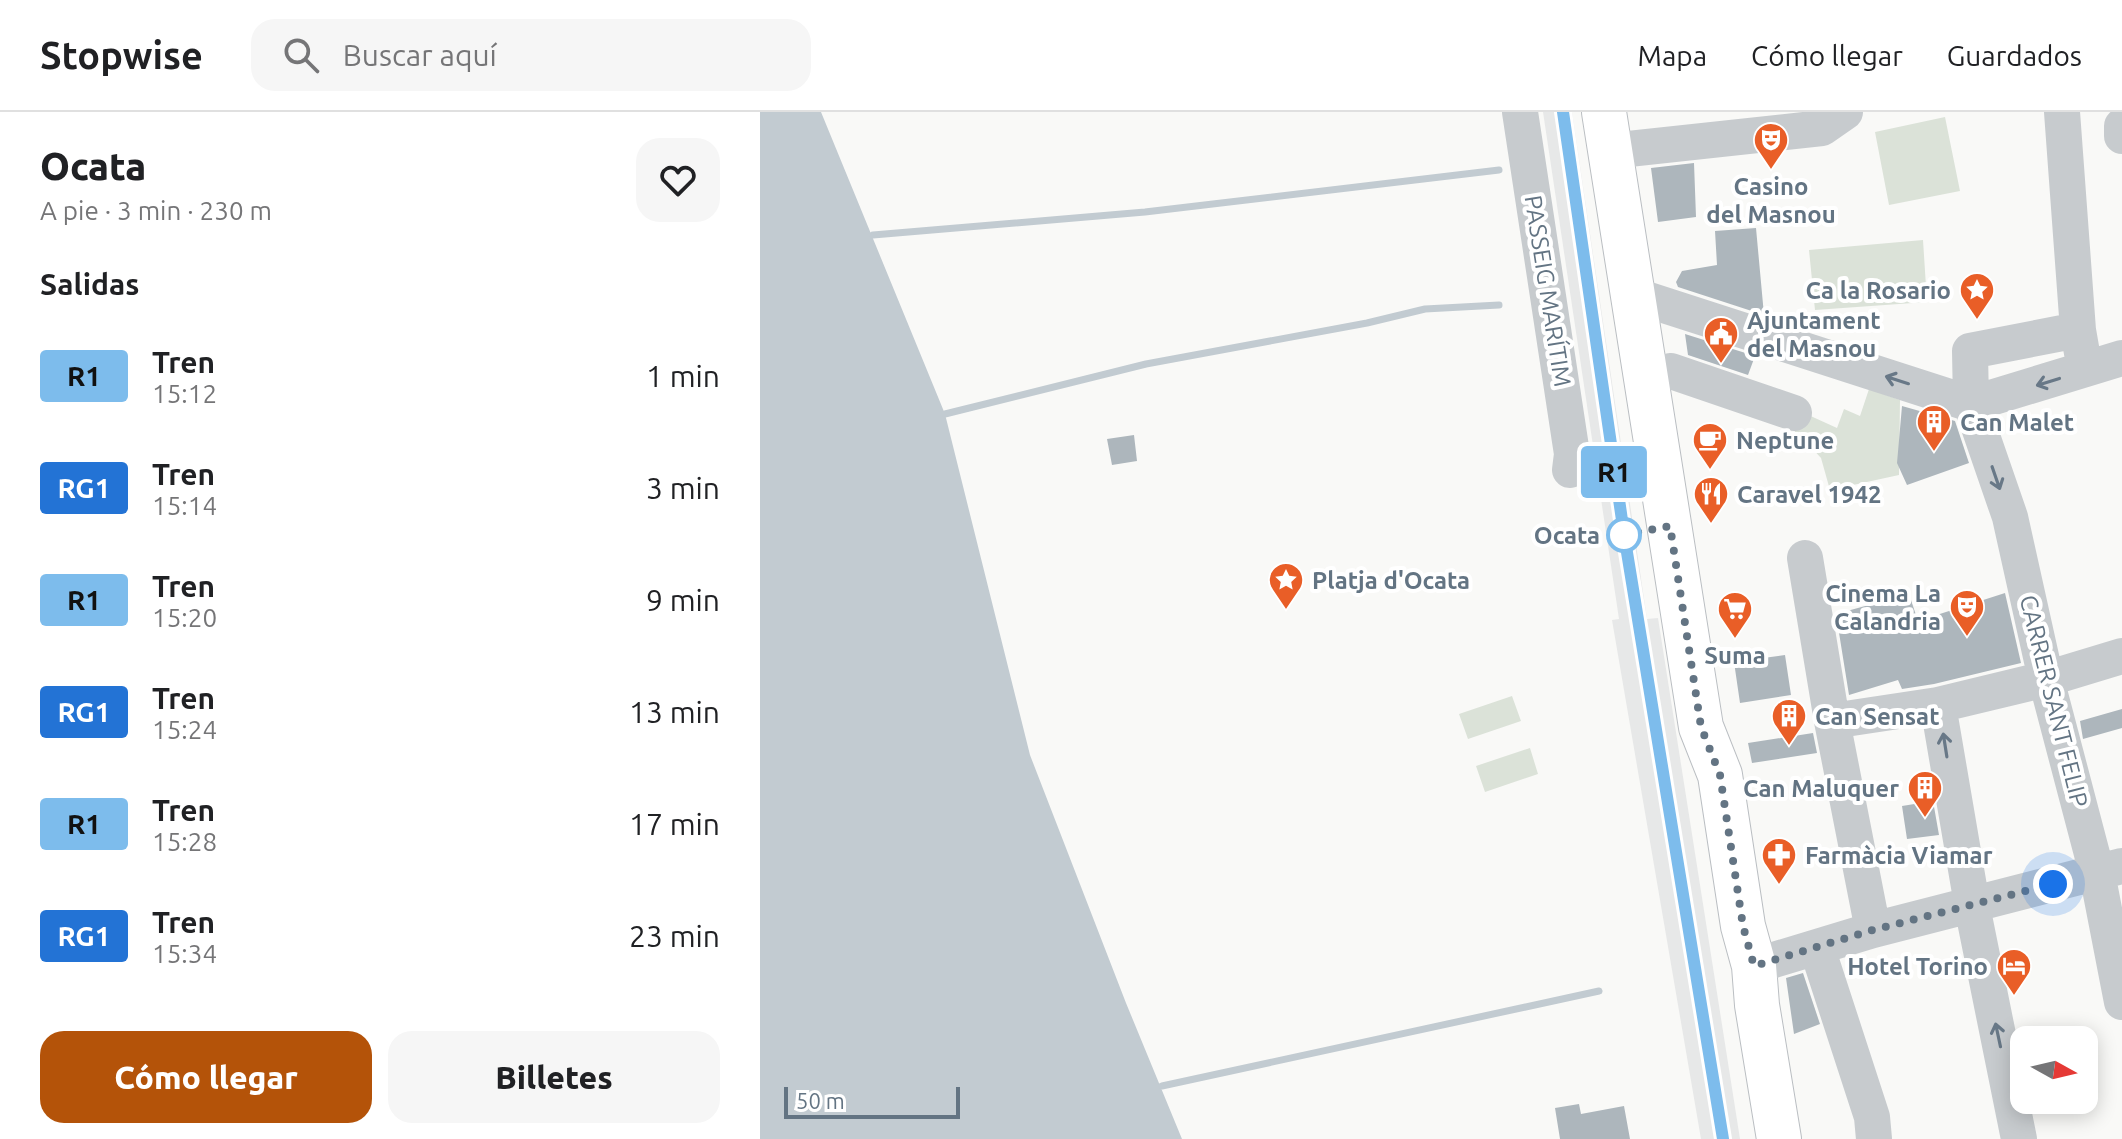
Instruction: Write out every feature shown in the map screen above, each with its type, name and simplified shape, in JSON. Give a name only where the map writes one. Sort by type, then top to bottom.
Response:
[{"type":"main road","points":[[1607,131],[1701,727],[1720,775],[1743,926],[1754,966],[1757,1005],[1779,1139]]},
{"type":"main road","points":[[1701,727],[1694,780],[1756,1139]]},
{"type":"main road","points":[[1694,780],[1714,833],[1727,927],[1737,956],[1754,966]]},
{"type":"street","name":"PASSEIG MARÍTIM","points":[[1520,112],[1572,454],[1570,470]]},
{"type":"street","points":[[1607,131],[1822,128],[1845,112]]},
{"type":"street","name":"CARRER SANT FELIP","points":[[2062,112],[2080,343],[1970,351],[1971,404],[2046,679],[2109,869],[2122,1002]]},
{"type":"street","points":[[2122,126],[2122,136]]},
{"type":"street","points":[[1633,295],[1971,404],[2122,358]]},
{"type":"street","points":[[1671,371],[1794,413]]},
{"type":"street","points":[[1805,558],[1832,721],[1873,930]]},
{"type":"street","points":[[1832,721],[1938,705],[2046,679],[2122,656]]},
{"type":"street","points":[[1938,705],[1972,905],[2019,1139]]},
{"type":"street","points":[[1754,966],[1873,930],[2109,869]]},
{"type":"street","points":[[1817,948],[1872,1117],[1874,1139]]},
{"type":"shaded area","points":[[760,112],[821,112],[945,414],[1030,755],[1182,1139],[760,1139]]},
{"type":"shaded area","points":[[1543,112],[1572,112],[1647,619],[1658,618],[1740,1139],[1701,1139],[1612,620],[1619,619]]},
{"type":"shaded area","points":[[1945,117],[1960,191],[1889,205],[1875,132]]},
{"type":"shaded area","points":[[1923,240],[1927,302],[1815,310],[1809,250]]},
{"type":"shaded area","points":[[1869,389],[1900,400],[1899,475],[1830,490],[1821,458],[1809,445],[1796,446],[1793,408],[1837,428],[1844,409],[1860,416]]},
{"type":"shaded area","points":[[1512,696],[1521,721],[1468,739],[1459,714]]},
{"type":"shaded area","points":[[1530,748],[1538,774],[1485,792],[1476,766]]},
{"type":"building","points":[[1694,163],[1696,217],[1658,222],[1651,168]]},
{"type":"building","points":[[1756,228],[1764,315],[1678,287],[1676,282],[1682,271],[1717,265],[1715,231]]},
{"type":"building","points":[[1685,334],[1755,356],[1748,375],[1688,355]]},
{"type":"building","name":"Can Malet","points":[[1902,406],[1955,421],[1969,463],[1907,485],[1897,463]]},
{"type":"building","points":[[1134,435],[1137,461],[1112,465],[1107,439]]},
{"type":"building","points":[[2005,593],[2021,663],[1902,689],[1898,680],[1849,695],[1836,614],[1909,594],[1918,621]]},
{"type":"building","points":[[1785,655],[1791,695],[1740,703],[1734,662]]},
{"type":"building","points":[[2122,709],[2122,728],[2083,739],[2080,721]]},
{"type":"building","name":"Can Sensat","points":[[1813,733],[1817,753],[1752,763],[1748,743]]},
{"type":"building","name":"Can Maluquer","points":[[1933,801],[1939,835],[1907,839],[1902,806]]},
{"type":"building","points":[[1803,973],[1820,1024],[1794,1034],[1786,978]]},
{"type":"building","points":[[1579,1104],[1581,1114],[1624,1106],[1630,1139],[1560,1139],[1555,1108]]},
{"type":"waterway","points":[[873,235],[1145,212],[1499,170]]},
{"type":"waterway","points":[[945,414],[1146,364],[1367,323],[1425,309],[1499,305]]},
{"type":"waterway","points":[[1162,1086],[1599,991]]},
{"type":"railway","points":[[1563,112],[1624,534],[1723,1139]]},
{"type":"train","name":"R1","points":[[1563,112],[1624,534],[1723,1139]]},
{"type":"place","name":"Casino del Masnou","points":[[1771,171]]},
{"type":"place","name":"Ca la Rosario","points":[[1977,321]]},
{"type":"place","name":"Ajuntament del Masnou","points":[[1721,365]]},
{"type":"place","name":"Can Malet","points":[[1934,453]]},
{"type":"place","name":"Neptune","points":[[1710,471]]},
{"type":"place","name":"Caravel 1942","points":[[1711,525]]},
{"type":"place","name":"Ocata","points":[[1624,535]]},
{"type":"place","name":"Platja d'Ocata","points":[[1286,611]]},
{"type":"place","name":"Cinema La Calandria","points":[[1967,638]]},
{"type":"place","name":"Suma","points":[[1735,640]]},
{"type":"place","name":"Can Sensat","points":[[1789,747]]},
{"type":"place","name":"Can Maluquer","points":[[1925,819]]},
{"type":"place","name":"Farmàcia Viamar","points":[[1779,886]]},
{"type":"place","name":"Hotel Torino","points":[[2014,997]]},
{"type":"route","points":[[1624,535],[1670,526],[1701,727],[1720,775],[1743,926],[1754,966],[1873,930],[2053,884]]}]
